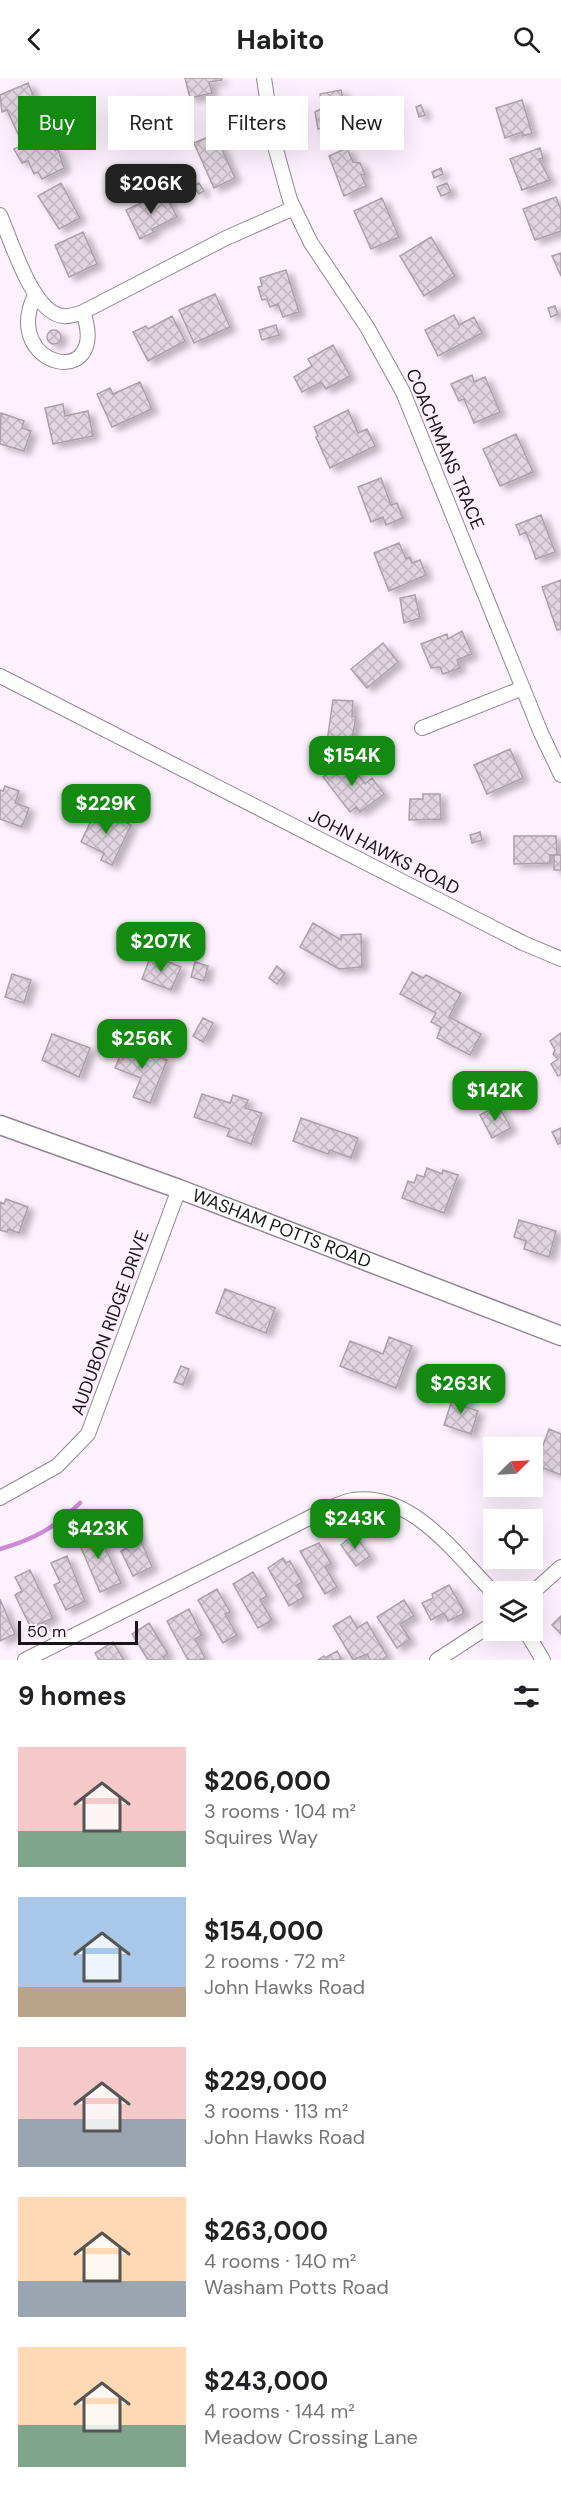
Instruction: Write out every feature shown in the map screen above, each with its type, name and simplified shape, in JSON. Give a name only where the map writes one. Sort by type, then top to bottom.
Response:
[{"type":"street","name":"COACHMANS TRACE","points":[[264,78],[273,139],[294,208],[315,250],[367,327],[404,392],[523,688],[561,775]]},
{"type":"street","points":[[0,215],[35,295],[46,308],[63,317],[83,312],[226,238],[294,208]]},
{"type":"street","points":[[35,295],[26,309],[23,320],[25,334],[31,348],[41,360],[56,363],[81,354],[87,344],[88,334],[83,312]]},
{"type":"street","name":"JOHN HAWKS ROAD","points":[[0,675],[523,943],[561,959]]},
{"type":"street","points":[[422,728],[523,688]]},
{"type":"street","name":"WASHAM POTTS ROAD","points":[[0,1125],[178,1189],[561,1336]]},
{"type":"street","name":"AUDUBON RIDGE DRIVE","points":[[0,1498],[57,1466],[88,1434],[178,1189]]},
{"type":"street","points":[[26,1660],[307,1519],[351,1501],[369,1499],[384,1502],[416,1517],[483,1582]]},
{"type":"street","points":[[543,1583],[561,1567]]},
{"type":"street","points":[[436,1660],[483,1630]]},
{"type":"street","points":[[532,1641],[543,1660]]},
{"type":"building","points":[[185,78],[221,78],[222,80],[209,82],[212,93],[190,96]]},
{"type":"building","points":[[28,83],[34,96],[18,96],[18,134],[7,110],[2,112],[0,95]]},
{"type":"building","points":[[341,90],[342,96],[320,96],[320,94]]},
{"type":"building","points":[[522,100],[532,133],[523,136],[522,132],[505,138],[496,108]]},
{"type":"building","points":[[421,105],[425,115],[419,117],[416,107]]},
{"type":"building","points":[[320,110],[320,129],[318,129],[315,112]]},
{"type":"building","points":[[206,138],[206,150],[222,150],[235,178],[214,188],[194,143]]},
{"type":"building","points":[[18,147],[18,150],[58,150],[64,168],[42,179],[38,172],[34,174],[28,161],[22,163],[14,149]]},
{"type":"building","points":[[540,148],[543,158],[539,159],[550,180],[522,190],[510,159]]},
{"type":"building","points":[[348,150],[353,162],[360,163],[365,174],[361,175],[366,186],[344,196],[329,156]]},
{"type":"building","points":[[441,168],[443,174],[434,178],[432,172]]},
{"type":"building","points":[[61,183],[80,218],[59,229],[38,196]]},
{"type":"building","points":[[199,183],[204,191],[199,194],[193,186]]},
{"type":"building","points":[[447,183],[451,192],[441,196],[437,187]]},
{"type":"building","points":[[164,192],[177,217],[152,229],[154,232],[140,239],[126,210]]},
{"type":"building","points":[[556,197],[561,210],[561,231],[535,240],[523,209]]},
{"type":"building","points":[[382,198],[399,237],[371,249],[354,211]]},
{"type":"building","points":[[83,232],[97,264],[69,277],[55,245]]},
{"type":"building","points":[[431,237],[455,276],[424,296],[400,256]]},
{"type":"building","points":[[561,253],[561,276],[552,256]]},
{"type":"building","points":[[286,270],[299,312],[283,317],[278,304],[270,307],[267,299],[262,300],[258,287],[262,286],[260,278]]},
{"type":"building","points":[[215,294],[230,327],[194,343],[179,310]]},
{"type":"building","points":[[555,306],[558,314],[551,317],[548,308]]},
{"type":"building","points":[[454,315],[459,325],[474,317],[482,333],[438,356],[425,330]]},
{"type":"building","points":[[172,316],[185,341],[148,361],[133,332],[146,326],[148,329]]},
{"type":"building","points":[[276,325],[279,335],[262,340],[259,330]]},
{"type":"building","points":[[54,330],[59,332],[61,337],[59,342],[54,344],[49,342],[47,337],[49,332]]},
{"type":"building","points":[[333,345],[350,376],[326,389],[321,382],[302,392],[294,377],[312,366],[308,359]]},
{"type":"building","points":[[472,375],[474,382],[485,377],[500,412],[474,423],[464,399],[459,401],[451,384]]},
{"type":"building","points":[[140,382],[152,409],[112,427],[97,394],[110,388],[113,394]]},
{"type":"building","points":[[63,404],[65,416],[88,411],[93,436],[53,444],[45,408]]},
{"type":"building","points":[[348,410],[358,433],[367,429],[375,446],[330,468],[314,427]]},
{"type":"building","points":[[1,413],[24,421],[22,428],[31,431],[24,451],[0,444]]},
{"type":"building","points":[[516,434],[533,472],[500,486],[483,449]]},
{"type":"building","points":[[381,478],[391,505],[397,503],[403,518],[386,525],[383,517],[371,522],[358,487]]},
{"type":"building","points":[[541,515],[555,552],[536,559],[526,532],[520,535],[516,525]]},
{"type":"building","points":[[399,543],[406,559],[410,557],[412,563],[420,560],[426,575],[389,591],[374,553]]},
{"type":"building","points":[[561,580],[561,629],[557,630],[542,587]]},
{"type":"building","points":[[415,595],[420,618],[404,623],[400,598]]},
{"type":"building","points":[[462,631],[472,654],[457,660],[460,668],[443,674],[440,667],[431,668],[421,644],[447,634],[448,639]]},
{"type":"building","points":[[383,643],[398,662],[367,688],[351,669]]},
{"type":"building","points":[[333,700],[353,701],[352,716],[356,717],[351,744],[327,742]]},
{"type":"building","points":[[510,749],[523,778],[487,794],[474,765]]},
{"type":"building","points":[[346,759],[365,784],[372,778],[384,794],[360,812],[356,807],[350,812],[323,777]]},
{"type":"building","points":[[5,786],[19,791],[15,803],[29,808],[22,827],[0,819],[0,790],[3,791]]},
{"type":"building","points":[[423,794],[440,794],[441,819],[409,820],[410,799],[423,799]]},
{"type":"building","points":[[97,808],[131,825],[112,865],[101,860],[104,853],[81,842]]},
{"type":"building","points":[[480,832],[482,840],[472,843],[470,835]]},
{"type":"building","points":[[514,836],[556,836],[557,855],[550,855],[550,863],[514,864]]},
{"type":"building","points":[[554,855],[561,855],[561,870],[554,870]]},
{"type":"building","points":[[313,923],[341,940],[341,935],[361,934],[362,967],[339,969],[300,947]]},
{"type":"building","points":[[151,955],[181,967],[171,990],[142,979]]},
{"type":"building","points":[[195,962],[208,966],[204,981],[191,977]]},
{"type":"building","points":[[277,966],[285,973],[277,984],[269,978]]},
{"type":"building","points":[[412,972],[423,978],[426,975],[461,993],[449,1017],[481,1034],[470,1055],[437,1038],[441,1027],[431,1022],[436,1013],[400,994]]},
{"type":"building","points":[[12,974],[31,980],[24,1003],[5,997]]},
{"type":"building","points":[[203,1018],[213,1023],[203,1042],[193,1036]]},
{"type":"building","points":[[561,1033],[561,1074],[558,1076],[551,1064],[558,1059],[553,1054],[555,1050],[550,1041]]},
{"type":"building","points":[[52,1034],[90,1048],[79,1077],[42,1060]]},
{"type":"building","points":[[125,1044],[167,1060],[150,1103],[133,1097],[141,1078],[115,1068]]},
{"type":"building","points":[[202,1094],[230,1103],[233,1095],[248,1100],[245,1108],[262,1113],[251,1144],[227,1136],[230,1129],[194,1117]]},
{"type":"building","points":[[498,1105],[511,1128],[492,1138],[480,1115]]},
{"type":"building","points":[[301,1118],[358,1138],[351,1158],[330,1150],[328,1154],[293,1141]]},
{"type":"building","points":[[561,1128],[561,1143],[558,1144],[552,1132]]},
{"type":"building","points":[[427,1168],[442,1174],[443,1170],[458,1175],[444,1213],[402,1198],[408,1181],[414,1183],[417,1175],[424,1177]]},
{"type":"building","points":[[6,1199],[28,1207],[19,1233],[8,1229],[7,1232],[0,1230],[0,1202],[4,1204]]},
{"type":"building","points":[[519,1220],[556,1231],[549,1257],[524,1249],[526,1241],[514,1237]]},
{"type":"building","points":[[225,1289],[275,1308],[266,1333],[216,1313]]},
{"type":"building","points":[[389,1337],[412,1346],[396,1388],[340,1366],[350,1341],[383,1354]]},
{"type":"building","points":[[181,1366],[189,1369],[183,1385],[174,1382]]},
{"type":"building","points":[[434,1383],[441,1386],[436,1397],[429,1393]]},
{"type":"building","points":[[454,1394],[469,1399],[466,1407],[478,1411],[471,1434],[444,1425]]},
{"type":"building","points":[[549,1429],[561,1434],[561,1475],[543,1468],[543,1446]]},
{"type":"building","points":[[133,1522],[152,1567],[133,1576],[121,1551],[127,1548],[118,1529]]},
{"type":"building","points":[[96,1527],[121,1583],[100,1592],[76,1536]]},
{"type":"building","points":[[354,1534],[370,1556],[356,1566],[341,1545]]},
{"type":"building","points":[[319,1543],[331,1563],[325,1567],[337,1587],[325,1594],[300,1551]]},
{"type":"building","points":[[67,1556],[85,1601],[66,1610],[54,1585],[60,1582],[51,1563]]},
{"type":"building","points":[[283,1558],[286,1563],[290,1561],[302,1582],[297,1585],[304,1597],[289,1606],[268,1568]]},
{"type":"building","points":[[30,1570],[53,1618],[31,1628],[15,1595],[22,1591],[15,1577]]},
{"type":"building","points":[[253,1572],[267,1596],[260,1600],[272,1620],[258,1628],[233,1584]]},
{"type":"building","points":[[449,1585],[463,1609],[463,1614],[448,1621],[444,1613],[431,1620],[422,1603],[433,1598],[432,1594]]},
{"type":"building","points":[[217,1589],[230,1612],[225,1614],[237,1635],[223,1643],[198,1600]]},
{"type":"building","points":[[0,1599],[15,1634],[0,1641]]},
{"type":"building","points":[[404,1600],[414,1616],[400,1624],[410,1639],[397,1648],[377,1617]]},
{"type":"building","points":[[189,1609],[202,1635],[195,1639],[205,1658],[200,1660],[188,1660],[167,1621]]},
{"type":"building","points":[[350,1616],[357,1628],[367,1622],[387,1656],[381,1660],[370,1660],[367,1654],[353,1660],[333,1626]]},
{"type":"building","points":[[561,1616],[561,1634],[552,1625]]},
{"type":"building","points":[[149,1623],[168,1654],[163,1657],[165,1660],[148,1660],[132,1634]]},
{"type":"building","points":[[113,1642],[124,1660],[99,1660],[95,1653]]},
{"type":"building","points":[[337,1651],[342,1660],[318,1660],[324,1656],[325,1658]]},
{"type":"waterway","points":[[0,1549],[43,1532],[80,1503]]}]
